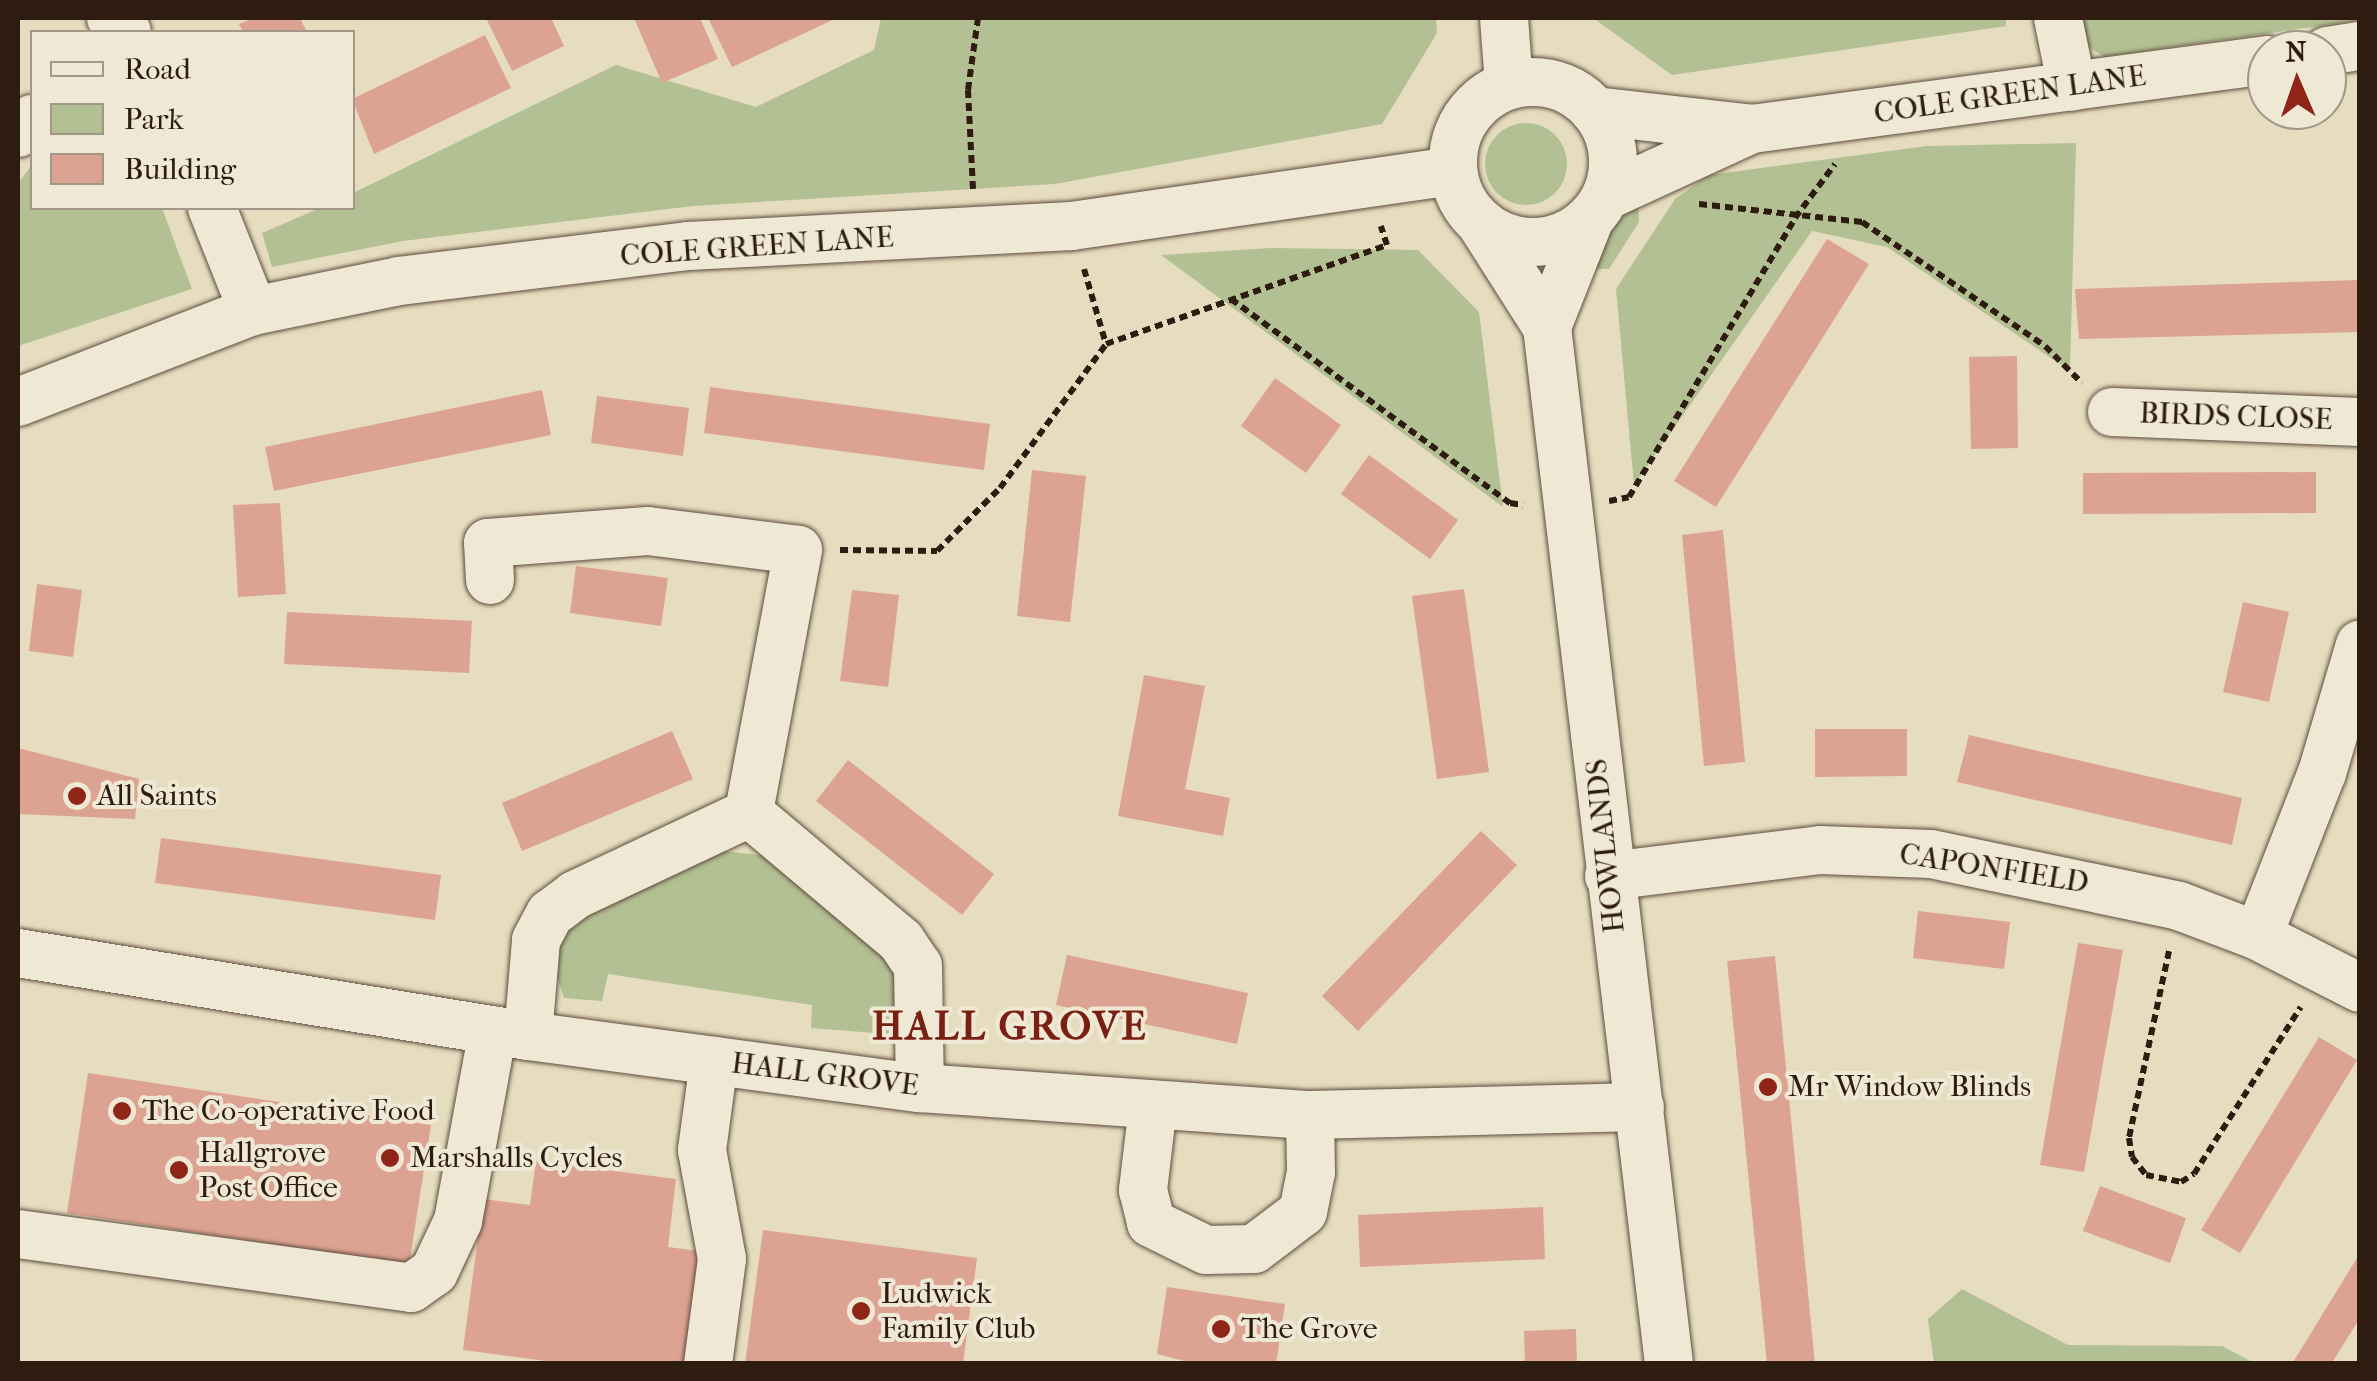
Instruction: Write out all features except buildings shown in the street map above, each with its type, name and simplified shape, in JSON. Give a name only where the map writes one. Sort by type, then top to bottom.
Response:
[{"type":"street","points":[[1504,18],[1509,86]]},
{"type":"street","points":[[2058,18],[2072,87]]},
{"type":"street","name":"COLE GREEN LANE","points":[[1596,111],[1752,129],[2247,63]]},
{"type":"street","points":[[1509,86],[1559,86],[1596,111],[1609,136],[1614,169],[1598,208],[1562,238],[1534,243],[1507,239],[1482,225],[1460,198],[1452,170],[1460,126],[1482,100],[1509,86]]},
{"type":"street","name":"COLE GREEN LANE","points":[[1598,208],[1649,175],[1752,129]]},
{"type":"street","name":"COLE GREEN LANE","points":[[18,402],[253,312],[398,281],[688,246],[975,235],[1071,226],[1452,170]]},
{"type":"street","name":"HOWLANDS","points":[[1548,327],[1598,208]]},
{"type":"street","points":[[213,210],[253,312]]},
{"type":"street","name":"HOWLANDS","points":[[1482,225],[1548,327],[1668,1364]]},
{"type":"street","name":"BIRDS CLOSE","points":[[2112,412],[2360,422]]},
{"type":"street","points":[[490,580],[488,544],[648,531],[798,550],[749,813]]},
{"type":"street","points":[[2258,936],[2322,773],[2356,670]]},
{"type":"street","points":[[18,1234],[411,1288],[434,1272],[458,1222],[536,940],[550,914],[575,895],[749,813]]},
{"type":"street","points":[[749,813],[900,941],[918,966],[920,1088]]},
{"type":"street","name":"CAPONFIELD","points":[[1609,876],[1820,850],[1931,854],[2178,906],[2258,936],[2343,978]]},
{"type":"street","name":"HALL GROVE","points":[[18,953],[510,1033],[920,1088],[1310,1115],[1640,1107]]},
{"type":"street","points":[[708,1364],[722,1259],[702,1150],[714,1061]]},
{"type":"street","points":[[1153,1106],[1146,1207],[1152,1223],[1206,1250],[1254,1249],[1303,1212],[1311,1172],[1310,1115]]},
{"type":"path","points":[[975,235],[968,90],[978,18]]},
{"type":"path","points":[[1231,299],[1510,504],[1568,508],[1629,497],[1795,218],[1871,114]]},
{"type":"path","points":[[1649,175],[1657,197],[1795,218],[1862,222],[2045,346],[2112,412]]},
{"type":"path","points":[[798,550],[937,551],[1000,488],[1106,344],[1387,245],[1370,184]]},
{"type":"path","points":[[1071,226],[1106,344]]},
{"type":"path","points":[[2178,906],[2129,1138],[2132,1157],[2146,1175],[2181,1182],[2194,1174],[2343,978]]},
{"type":"green space","points":[[881,18],[1436,18],[1437,33],[1382,124],[1055,184],[693,206],[403,241],[272,267],[262,233],[315,210],[355,210],[355,192],[616,65],[756,107],[874,50]]},
{"type":"green space","points":[[1593,18],[2006,18],[2006,26],[1672,75]]},
{"type":"green space","points":[[2077,18],[2360,20],[2291,30],[2247,30],[2247,36],[2105,57],[2082,43]]},
{"type":"green space","points":[[1526,123],[1542,126],[1555,135],[1564,148],[1564,180],[1555,193],[1542,202],[1526,205],[1510,202],[1497,193],[1488,180],[1485,164],[1488,148],[1497,135],[1510,126]]},
{"type":"green space","points":[[2076,143],[2070,371],[1887,247],[1812,231],[1634,485],[1616,289],[1675,199],[1709,175],[1927,146]]},
{"type":"green space","points":[[30,168],[30,210],[163,210],[192,289],[18,346],[18,183]]},
{"type":"green space","points":[[1638,197],[1639,222],[1609,269],[1584,269],[1608,225]]},
{"type":"green space","points":[[1271,248],[1418,250],[1479,312],[1503,507],[1161,255]]},
{"type":"green space","points":[[715,850],[768,856],[893,962],[903,1013],[888,1034],[811,1028],[812,1005],[608,974],[602,1001],[564,998],[553,964],[563,927]]},
{"type":"green space","points":[[1962,1289],[2068,1345],[2222,1346],[2254,1363],[1934,1363],[1928,1319]]},
{"type":"place","name":"All Saints","points":[[77,796]]},
{"type":"place","name":"Mr Window Blinds","points":[[1768,1087]]},
{"type":"place","name":"The Co-operative Food","points":[[122,1111]]},
{"type":"place","name":"Marshalls Cycles","points":[[390,1158]]},
{"type":"place","name":"Hallgrove Post Office","points":[[179,1170]]},
{"type":"place","name":"Ludwick Family Club","points":[[861,1311]]},
{"type":"place","name":"The Grove","points":[[1221,1329]]},
{"type":"district","name":"HALL GROVE","points":[[1010,1026]]}]
